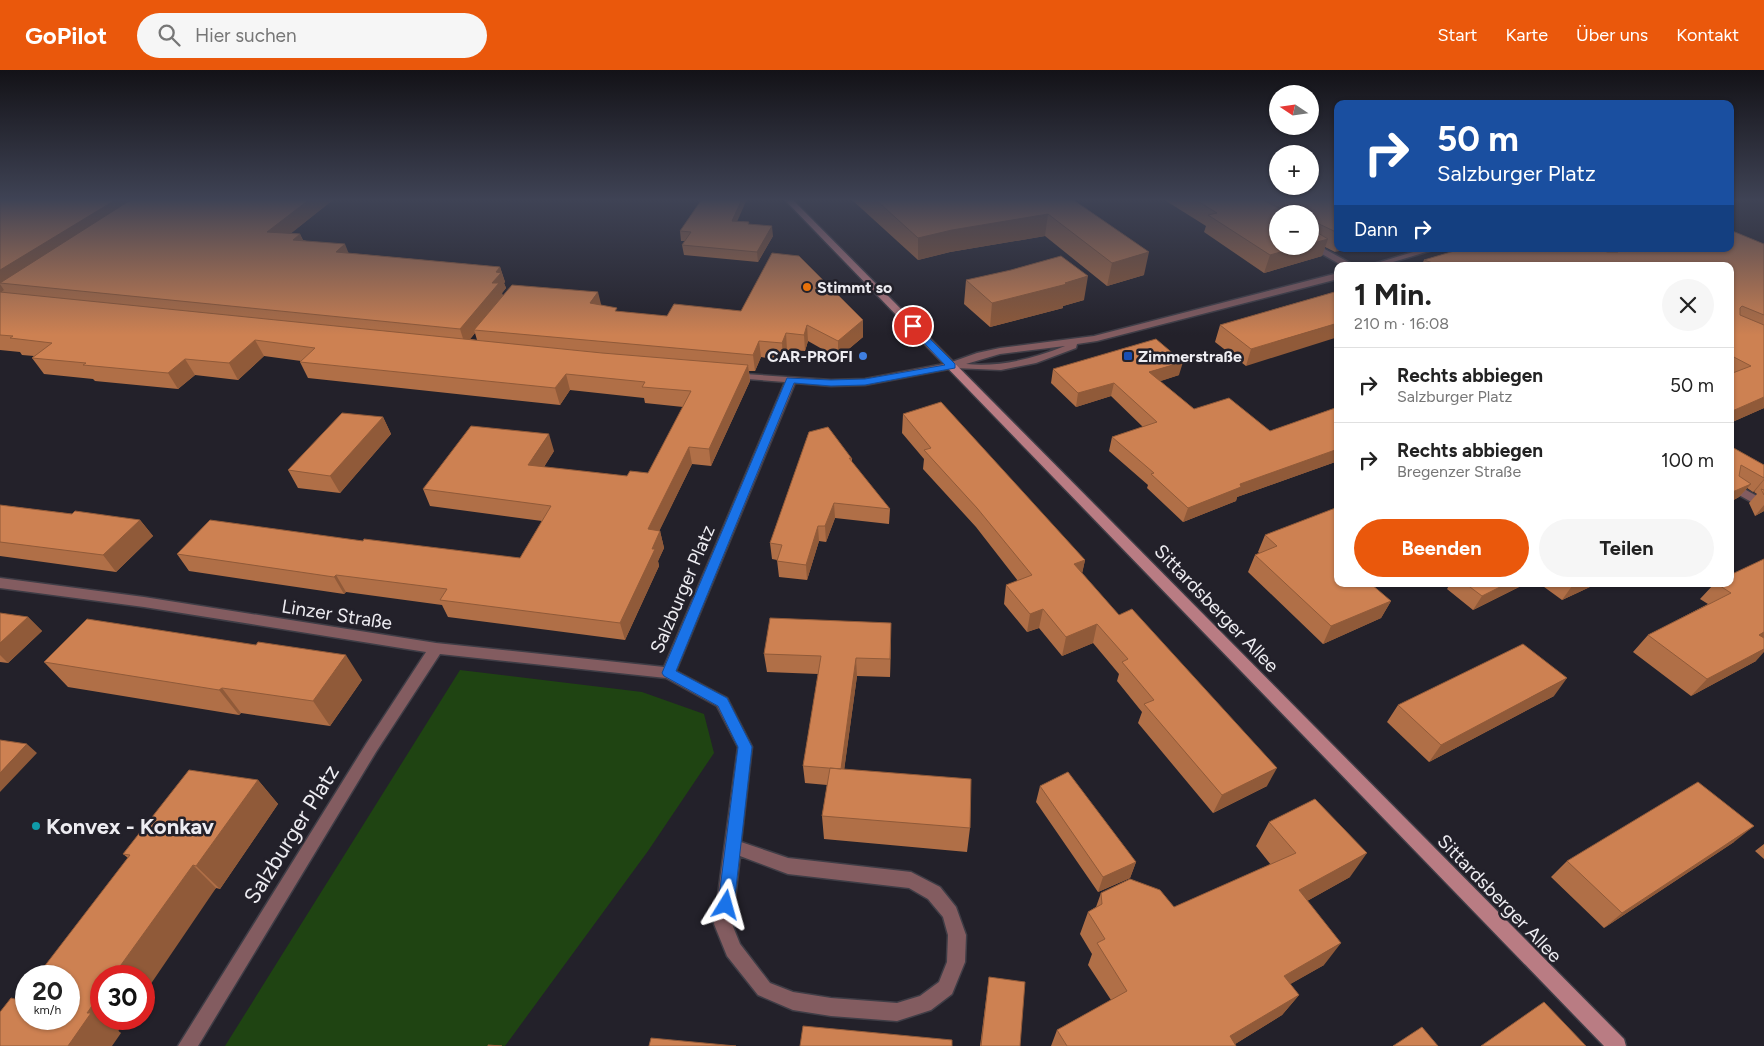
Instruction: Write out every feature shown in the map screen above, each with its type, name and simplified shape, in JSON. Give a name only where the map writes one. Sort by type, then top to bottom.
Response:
[{"type":"main road","name":"Sittardsberger Allee","points":[[832,245],[1618,1046]]},
{"type":"street","points":[[1319,249],[1341,262]]},
{"type":"street","points":[[1385,262],[1421,252]]},
{"type":"street","points":[[951,366],[992,368],[1012,366],[1094,339],[1334,277]]},
{"type":"street","points":[[722,374],[831,383],[865,382],[951,366],[980,355],[1000,351],[1094,339]]},
{"type":"street","name":"Salzburger Platz","points":[[734,847],[788,866],[911,880],[934,893],[950,913],[956,935],[956,962],[946,988],[925,1004],[897,1012],[831,1007],[793,1000],[764,988],[733,950],[723,924],[745,747],[722,702],[668,673],[790,380]]},
{"type":"street","points":[[1734,488],[1764,505]]},
{"type":"street","name":"Linzer Straße","points":[[0,583],[144,602],[436,648],[668,673]]},
{"type":"street","name":"Salzburger Platz","points":[[187,1046],[371,748],[436,648]]},
{"type":"green space","points":[[460,670],[642,692],[704,714],[714,753],[648,851],[505,1046],[225,1046]]},
{"type":"building","points":[[0,245],[42,245],[0,270]]},
{"type":"building","points":[[60,245],[344,245],[336,252],[500,267],[496,272],[501,273],[492,283],[499,283],[460,329],[0,283]]},
{"type":"building","points":[[682,245],[761,245],[757,252]]},
{"type":"building","points":[[1088,245],[1138,245],[1149,252],[1112,263]]},
{"type":"building","points":[[1254,245],[1269,245],[1269,254]]},
{"type":"building","points":[[1734,245],[1764,245],[1764,315],[1742,306],[1740,308],[1740,315],[1764,325],[1764,397],[1734,410],[1734,372],[1751,366],[1734,357],[1734,262],[1430,262],[1424,260],[1451,252],[1734,252]]},
{"type":"building","points":[[772,253],[799,256],[863,320],[838,341],[807,325],[804,335],[786,333],[782,343],[759,341],[753,355],[474,330],[512,285],[598,292],[590,303],[617,308],[615,311],[667,316],[674,304],[741,311]]},
{"type":"building","points":[[1061,256],[1088,276],[1065,283],[1067,284],[992,303],[966,280],[1011,270]]},
{"type":"building","points":[[0,292],[602,353],[748,365],[709,449],[689,447],[648,529],[660,531],[652,549],[655,549],[620,623],[440,600],[447,589],[336,575],[334,577],[177,554],[210,520],[363,541],[364,539],[520,558],[551,506],[423,489],[471,426],[549,434],[528,465],[627,476],[630,471],[648,473],[691,391],[642,387],[645,382],[566,374],[555,388],[300,362],[315,348],[255,340],[229,363],[185,359],[168,373],[32,358],[52,343],[0,335]]},
{"type":"building","points":[[1334,292],[1334,324],[1251,349],[1220,325]]},
{"type":"building","points":[[1156,339],[1183,362],[1149,372],[1194,409],[1229,398],[1270,431],[1334,408],[1334,450],[1240,484],[1241,487],[1188,508],[1151,474],[1154,473],[1112,437],[1157,422],[1114,383],[1078,393],[1053,369]]},
{"type":"building","points":[[941,402],[1085,560],[1074,564],[1119,615],[1132,609],[1277,768],[1222,795],[1144,704],[1154,700],[1122,662],[1128,659],[1097,624],[1066,637],[1043,609],[1030,614],[1006,585],[1032,575],[977,508],[924,450],[931,448],[903,414]]},
{"type":"building","points":[[342,413],[383,417],[330,476],[288,470]]},
{"type":"building","points":[[828,427],[852,459],[849,458],[890,509],[834,503],[825,526],[818,526],[806,565],[777,561],[782,545],[770,543],[809,432]]},
{"type":"building","points":[[1734,448],[1764,465],[1764,478],[1741,465],[1739,476],[1751,484],[1734,491]]},
{"type":"building","points":[[0,505],[72,514],[75,511],[140,520],[103,555],[0,542]]},
{"type":"building","points":[[1334,509],[1334,587],[1375,587],[1391,601],[1331,626],[1255,555],[1277,546],[1265,535]]},
{"type":"building","points":[[1764,559],[1764,632],[1759,635],[1764,638],[1764,649],[1707,679],[1648,635],[1731,593],[1722,587],[1734,587],[1734,573]]},
{"type":"building","points":[[1470,587],[1500,587],[1482,596]]},
{"type":"building","points":[[0,613],[28,617],[0,643]]},
{"type":"building","points":[[770,618],[891,623],[890,659],[856,658],[841,769],[803,766],[821,656],[764,654]]},
{"type":"building","points":[[87,619],[256,645],[258,642],[346,655],[313,701],[222,688],[219,690],[44,662]]},
{"type":"building","points":[[1523,644],[1567,678],[1441,745],[1398,705]]},
{"type":"building","points":[[0,740],[27,744],[0,773]]},
{"type":"building","points":[[830,768],[971,779],[970,828],[822,816]]},
{"type":"building","points":[[189,770],[258,780],[196,866],[193,865],[121,965],[90,965],[90,1009],[87,1013],[90,1014],[80,1029],[80,965],[45,965],[130,855],[123,854]]},
{"type":"building","points":[[1068,772],[1136,862],[1103,877],[1040,786]]},
{"type":"building","points":[[1698,782],[1754,826],[1622,913],[1567,861]]},
{"type":"building","points":[[1315,799],[1367,853],[1299,890],[1341,943],[1284,976],[1299,995],[1230,1036],[1236,1046],[1067,1046],[1057,1030],[1127,991],[1097,943],[1105,939],[1088,912],[1102,904],[1101,893],[1130,879],[1160,890],[1174,907],[1296,853],[1269,822]]},
{"type":"building","points":[[989,977],[1025,982],[1020,1046],[981,1046]]},
{"type":"building","points":[[11,998],[15,999],[15,1030],[79,1030],[68,1046],[0,1046],[0,1012]]},
{"type":"building","points":[[1544,1002],[1586,1046],[1481,1046]]},
{"type":"building","points":[[803,1026],[952,1040],[952,1046],[800,1046]]},
{"type":"building","points":[[1422,1027],[1438,1046],[1393,1046]]},
{"type":"building","points":[[651,1038],[736,1046],[649,1046]]},
{"type":"place","name":"Stimmt so","points":[[807,287]]},
{"type":"place","name":"CAR-PROFI","points":[[863,356]]},
{"type":"place","name":"Zimmerstraße","points":[[1128,356]]},
{"type":"place","name":"Konvex - Konkav","points":[[36,826]]},
{"type":"route","points":[[726,905],[745,747],[733,719],[722,702],[668,673],[790,380],[831,383],[865,382],[951,366],[913,326]]}]
